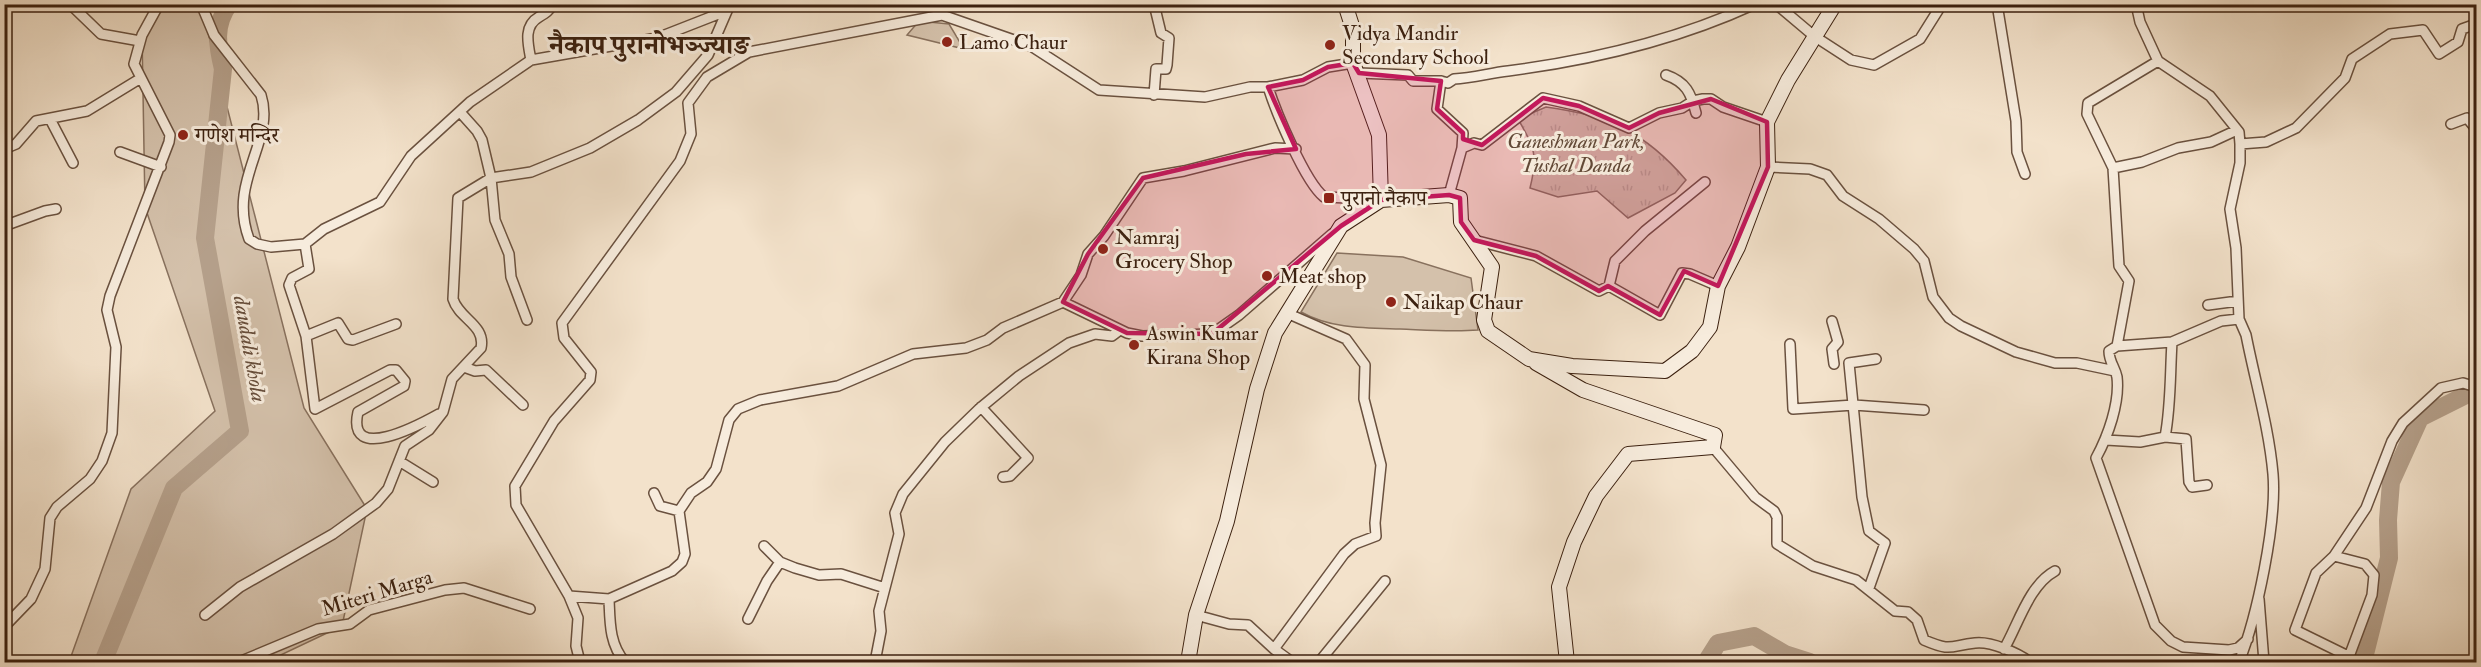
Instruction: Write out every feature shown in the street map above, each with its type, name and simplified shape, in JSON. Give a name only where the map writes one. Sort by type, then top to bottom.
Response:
[{"type":"street","points":[[70,4],[100,34],[140,41]]},
{"type":"street","points":[[4,627],[31,599],[45,569],[50,518],[57,507],[90,478],[102,461],[112,433],[116,347],[107,310],[114,282],[161,167],[170,135],[134,64],[140,41],[159,4]]},
{"type":"street","points":[[201,4],[217,38],[261,95],[264,106],[261,133],[243,190],[245,227],[249,238],[257,244],[271,247],[305,244],[324,229],[380,201],[411,156],[460,112],[511,72],[531,60],[657,38],[728,8]]},
{"type":"street","points":[[531,60],[528,29],[531,23],[548,13],[553,4]]},
{"type":"street","points":[[1154,4],[1161,33],[1169,38],[1166,69],[1156,69],[1154,95]]},
{"type":"street","points":[[1345,4],[1353,29],[1356,68],[1379,135],[1381,200]]},
{"type":"street","points":[[580,663],[576,646],[578,618],[569,596],[516,505],[515,486],[554,421],[591,380],[591,372],[564,338],[562,323],[680,161],[691,134],[688,103],[696,91],[707,77],[749,52],[942,15],[1031,46],[1100,90],[1205,97],[1250,87],[1268,87],[1303,80],[1328,67],[1356,68],[1408,75],[1413,81],[1448,83],[1454,79],[1571,63],[1651,40],[1684,34],[1755,4]]},
{"type":"street","points":[[1776,4],[1814,36],[1851,60],[1874,65],[1920,39],[1942,4]]},
{"type":"street","points":[[1529,359],[1572,366],[1665,371],[1692,351],[1710,327],[1718,286],[1738,247],[1768,167],[1767,122],[1814,36],[1835,4]]},
{"type":"street","points":[[1997,4],[2016,121],[2018,152],[2025,174]]},
{"type":"street","points":[[2136,4],[2140,22],[2158,61],[2210,96],[2237,130],[2240,144],[2240,163],[2230,209],[2236,248],[2239,319],[2246,335],[2273,473],[2273,510],[2248,639],[2239,663]]},
{"type":"street","points":[[205,615],[240,587],[333,534],[375,503],[388,489],[405,446],[429,430],[443,412],[452,379],[481,348],[483,341],[479,330],[460,313],[453,299],[457,200],[491,178],[531,172],[590,148],[638,120],[676,92],[708,55],[728,8]]},
{"type":"street","points":[[2240,144],[2266,142],[2296,128],[2345,78],[2352,59],[2390,34],[2423,30],[2439,54],[2458,42],[2462,29],[2476,24]]},
{"type":"street","points":[[711,44],[749,52]]},
{"type":"street","points":[[2117,346],[2129,281],[2119,267],[2113,168],[2087,114],[2088,103],[2158,61]]},
{"type":"street","points":[[1666,75],[1683,81],[1696,112]]},
{"type":"street","points":[[4,149],[16,144],[36,121],[87,111],[141,78]]},
{"type":"street","points":[[1441,81],[1437,109],[1463,133],[1462,147],[1449,195]]},
{"type":"street","points":[[1268,87],[1319,193],[1324,197],[1343,196],[1351,199],[1361,212]]},
{"type":"street","points":[[1462,147],[1474,143],[1482,145],[1543,98],[1580,106],[1629,128],[1659,113],[1686,107],[1693,101],[1711,99],[1723,107],[1767,122]]},
{"type":"street","points":[[460,112],[482,140],[491,178],[495,220],[509,254],[511,277],[527,320]]},
{"type":"street","points":[[2451,124],[2467,118],[2476,129]]},
{"type":"street","points":[[50,119],[73,163]]},
{"type":"street","points":[[2113,168],[2142,162],[2178,148],[2211,142],[2237,130]]},
{"type":"street","points":[[569,596],[609,598],[672,571],[682,562],[685,554],[679,511],[691,493],[707,482],[716,469],[729,420],[738,409],[760,400],[838,386],[913,354],[966,348],[987,340],[1003,328],[1063,302],[1081,275],[1088,254],[1104,236],[1143,178],[1184,171],[1275,148],[1296,149]]},
{"type":"street","points":[[120,152],[161,167]]},
{"type":"street","points":[[1768,167],[1810,169],[1827,175],[1843,195],[1879,219],[1914,249],[1924,261],[1933,297],[1949,318],[1961,326],[2016,352],[2055,363],[2077,363],[2115,371]]},
{"type":"street","points":[[1474,240],[1536,256],[1599,291],[1609,286],[1615,261],[1645,231],[1705,182]]},
{"type":"street","points":[[1063,302],[1120,330],[1142,336],[1212,334],[1289,273],[1341,226],[1381,200],[1449,195],[1460,198],[1461,222],[1492,267],[1484,320],[1488,331],[1529,359],[1583,390],[1715,435],[1713,447],[1755,497],[1774,511],[1778,517],[1777,544],[1814,566],[1856,580],[1869,588],[1885,606],[1895,611],[1908,612],[1917,620],[1924,640],[1954,649],[1977,642],[2004,649],[2030,663]]},
{"type":"street","points":[[4,226],[56,209]]},
{"type":"street","points":[[1188,663],[1196,615],[1227,521],[1257,389],[1275,333],[1341,226]]},
{"type":"street","points":[[305,244],[309,269],[292,278],[289,285],[306,336],[315,409],[390,370],[396,370],[405,381],[404,386],[358,412],[356,420],[361,434],[367,438],[384,439],[443,412]]},
{"type":"street","points":[[1609,286],[1660,315],[1682,273],[1718,286]]},
{"type":"street","points":[[2208,305],[2238,301]]},
{"type":"street","points":[[1274,649],[1344,554],[1355,544],[1376,536],[1374,523],[1381,465],[1364,399],[1365,365],[1346,339],[1288,314]]},
{"type":"street","points":[[2239,319],[2221,321],[2172,342],[2117,346],[2109,351],[2109,363],[2115,371],[2116,393],[2106,440],[2096,458],[2155,625],[2171,641],[2183,647],[2229,650],[2238,648],[2248,639]]},
{"type":"street","points":[[1832,321],[1838,342],[1832,349],[1830,364],[1876,359]]},
{"type":"street","points":[[306,336],[338,323],[348,339],[353,340],[396,324]]},
{"type":"street","points":[[875,663],[881,631],[879,611],[899,534],[895,513],[898,503],[939,449],[981,407],[1019,376],[1069,343],[1095,334],[1112,336],[1120,330]]},
{"type":"street","points":[[2165,437],[2171,404],[2169,371],[2172,342]]},
{"type":"street","points":[[1790,344],[1793,409],[1854,405],[1924,410]]},
{"type":"street","points":[[1849,363],[1862,497],[1869,531],[1885,543],[1869,588]]},
{"type":"street","points":[[464,367],[475,371],[486,370],[523,405]]},
{"type":"street","points":[[2334,556],[2365,564],[2374,575],[2372,595],[2348,659],[2295,630],[2316,573],[2334,556],[2366,508],[2392,441],[2403,423],[2441,388],[2463,383],[2476,387]]},
{"type":"street","points":[[981,407],[1028,458],[1010,476],[1003,477]]},
{"type":"street","points":[[2106,440],[2140,442],[2165,437],[2186,439],[2189,482],[2192,487],[2207,485]]},
{"type":"street","points":[[1567,663],[1559,587],[1574,542],[1596,496],[1628,454],[1713,447]]},
{"type":"street","points":[[399,461],[433,482]]},
{"type":"street","points":[[654,493],[660,506],[679,511]]},
{"type":"street","points":[[764,546],[780,562],[819,575],[852,576],[885,588]]},
{"type":"street","points":[[748,619],[767,581],[780,562]]},
{"type":"street","points":[[2004,649],[2040,582],[2055,572]]},
{"type":"street","points":[[1318,663],[1384,581]]},
{"type":"street","name":"Miteri Marga","points":[[239,663],[318,629],[350,624],[369,610],[445,590],[464,588],[530,609]]},
{"type":"street","points":[[2257,594],[2264,663]]},
{"type":"street","points":[[609,598],[611,633],[617,654],[625,663]]},
{"type":"street","points":[[1196,615],[1229,624],[1248,625],[1292,663]]},
{"type":"highlighted area","points":[[1353,63],[1359,73],[1441,81],[1437,109],[1463,133],[1463,139],[1482,145],[1543,98],[1579,106],[1629,128],[1659,113],[1711,99],[1767,122],[1768,167],[1718,286],[1684,271],[1660,315],[1608,286],[1599,291],[1536,256],[1474,240],[1461,222],[1460,198],[1449,195],[1381,200],[1341,226],[1212,334],[1127,333],[1063,302],[1088,254],[1143,178],[1246,154],[1296,149],[1268,87],[1303,80],[1328,67]]},
{"type":"green space","points":[[157,5],[201,5],[304,408],[367,509],[342,626],[266,662],[69,662],[131,489],[215,411],[145,207],[142,35]]},
{"type":"green space","name":"Lamo Chaur","points":[[919,21],[949,24],[964,49],[907,35]]},
{"type":"green space","name":"Ganeshman Park, Tushal Danda","points":[[1546,107],[1588,115],[1624,128],[1656,149],[1686,180],[1675,193],[1628,218],[1597,191],[1558,197],[1530,188],[1534,168],[1533,152],[1518,119]]},
{"type":"green space","name":"Naikap Chaur","points":[[1337,253],[1403,257],[1471,278],[1478,330],[1439,331],[1337,325],[1312,318],[1301,312]]},
{"type":"waterway","name":"daudali khola","points":[[103,662],[174,488],[240,431],[205,238],[223,69],[218,35],[221,20],[229,4]]},
{"type":"waterway","points":[[2363,662],[2389,558],[2388,520],[2391,482],[2420,418],[2476,390]]},
{"type":"waterway","points":[[1706,662],[1718,643],[1754,636],[1785,654],[1810,662]]},
{"type":"place","name":"Lamo Chaur","points":[[947,42]]},
{"type":"place","name":"Vidya Mandir Secondary School","points":[[1330,45]]},
{"type":"place","name":"गणेश मन्दिर","points":[[183,135]]},
{"type":"place","name":"पुरानो नैकाप","points":[[1329,198]]},
{"type":"place","name":"Namraj Grocery Shop","points":[[1103,249]]},
{"type":"place","name":"Meat shop","points":[[1267,276]]},
{"type":"place","name":"Naikap Chaur","points":[[1391,302]]},
{"type":"place","name":"Aswin Kumar Kirana Shop","points":[[1134,345]]},
{"type":"district","name":"नैकाप पुरानोभञ्ज्याङ","points":[[649,45]]}]
